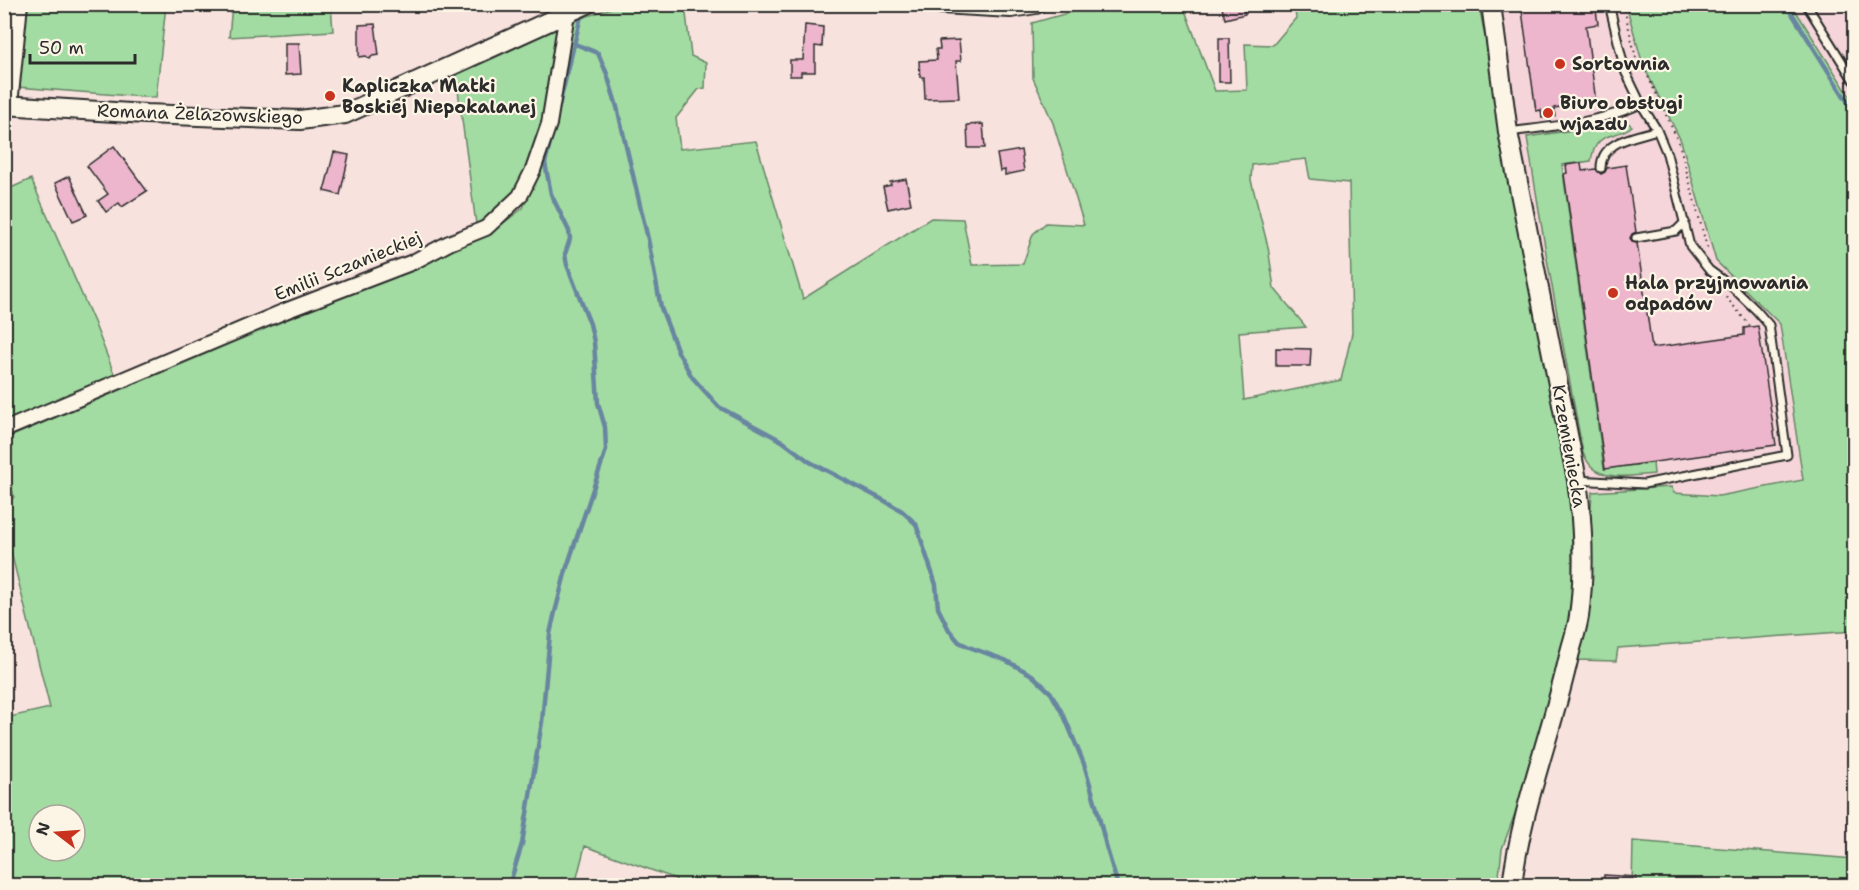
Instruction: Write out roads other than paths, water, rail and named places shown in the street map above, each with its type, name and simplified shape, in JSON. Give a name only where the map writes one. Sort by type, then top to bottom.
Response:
[{"type":"street","points":[[7,105],[20,4]]},
{"type":"street","points":[[941,4],[1011,8],[1036,4]]},
{"type":"street","name":"Krzemieniecka","points":[[1491,4],[1508,132],[1577,480],[1582,551],[1579,616],[1560,698],[1535,778],[1519,843],[1512,885]]},
{"type":"street","name":"Romana Żelazowskiego","points":[[7,105],[300,120],[345,114],[574,8]]},
{"type":"street","name":"Emilii Sczanieckiej","points":[[4,430],[285,311],[412,262],[449,243],[486,228],[520,196],[533,170],[549,124],[574,8]]},
{"type":"lane","points":[[1577,480],[1644,484],[1787,455],[1769,325],[1739,294],[1709,270],[1690,246],[1667,154],[1657,130],[1625,72],[1609,4]]},
{"type":"lane","points":[[1806,4],[1854,81]]},
{"type":"lane","points":[[1508,132],[1600,120],[1641,104]]},
{"type":"lane","points":[[1601,168],[1607,149],[1615,144],[1657,130]]},
{"type":"lane","points":[[1636,238],[1676,231],[1685,222]]},
{"type":"waterway","points":[[1786,4],[1854,112]]},
{"type":"waterway","points":[[509,886],[522,844],[542,722],[550,634],[554,616],[566,570],[606,450],[605,427],[598,403],[594,342],[590,324],[567,265],[565,254],[570,239],[569,231],[551,194],[545,163],[582,12]]},
{"type":"waterway","points":[[575,44],[598,53],[607,74],[648,239],[661,308],[678,352],[692,377],[719,407],[782,441],[810,462],[902,511],[916,524],[936,585],[938,608],[949,630],[959,642],[1005,660],[1032,675],[1051,693],[1065,718],[1084,764],[1118,886]]},
{"type":"place","name":"Sortownia","points":[[1560,64]]},
{"type":"place","name":"Kapliczka Matki Boskiej Niepokalanej","points":[[330,96]]},
{"type":"place","name":"Biuro obsługi wjazdu","points":[[1548,113]]},
{"type":"place","name":"Hala przyjmowania odpadów","points":[[1613,293]]}]
